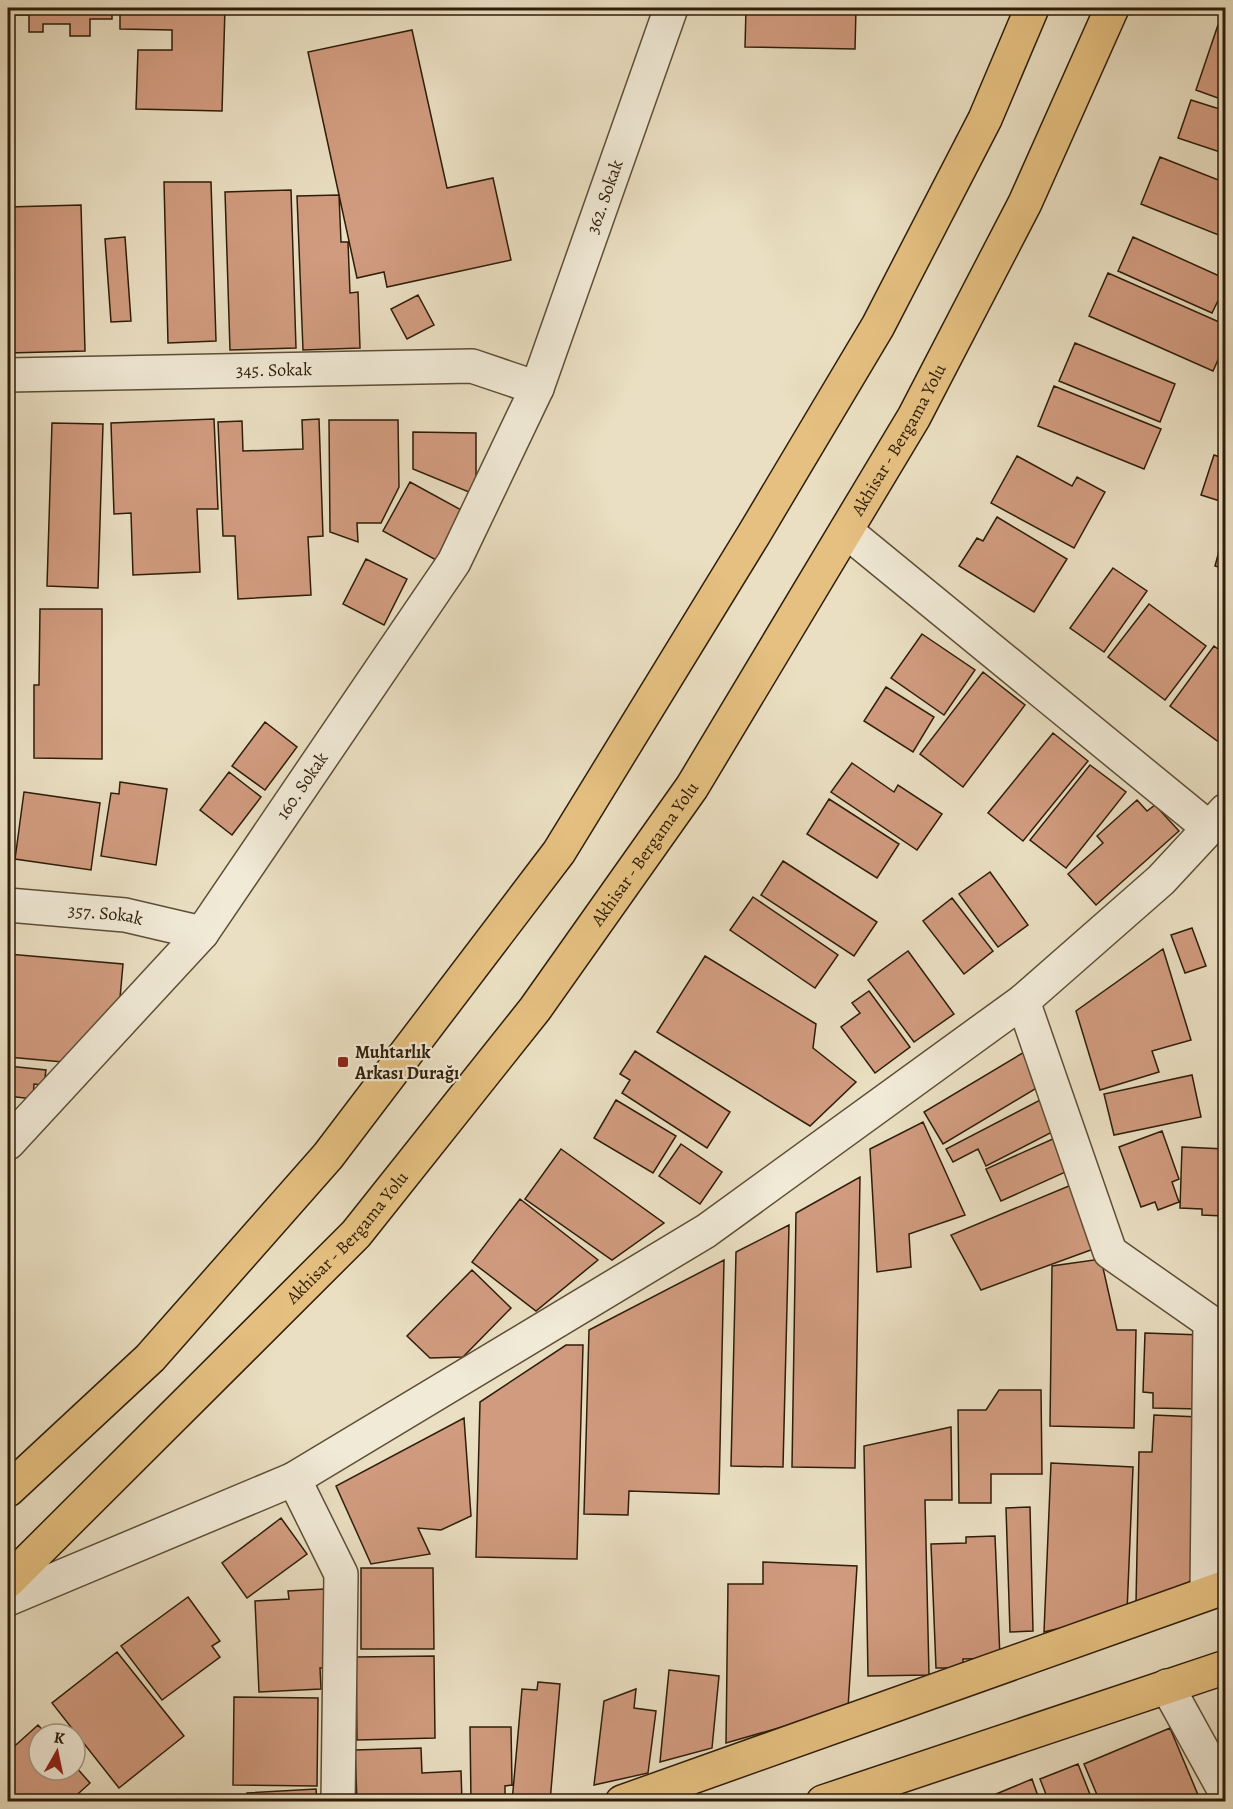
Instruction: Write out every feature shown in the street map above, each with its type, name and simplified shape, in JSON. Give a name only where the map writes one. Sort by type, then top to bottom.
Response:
[{"type":"main road","points":[[8,1490],[150,1358],[328,1156],[559,852],[754,534],[878,326],[986,119],[1032,8]]},
{"type":"main road","name":"Akhisar - Bergama Yolu","points":[[8,1581],[356,1234],[535,1009],[692,787],[914,417],[1024,203],[1112,8]]},
{"type":"main road","points":[[622,1802],[1216,1590]]},
{"type":"main road","points":[[823,1802],[1226,1667]]},
{"type":"street","name":"362. Sokak","points":[[537,388],[671,8]]},
{"type":"street","name":"345. Sokak","points":[[8,375],[472,366],[537,388]]},
{"type":"street","name":"160. Sokak","points":[[8,1143],[202,933],[454,562],[537,388]]},
{"type":"street","points":[[8,1599],[294,1479],[706,1231],[1023,1000],[1161,880],[1217,819],[846,531]]},
{"type":"street","name":"357. Sokak","points":[[8,905],[125,915],[202,933]]},
{"type":"street","points":[[1023,1000],[1110,1252],[1210,1322],[1216,1590]]},
{"type":"street","points":[[294,1479],[341,1574],[338,1802]]},
{"type":"street","points":[[1167,1686],[1226,1793]]},
{"type":"building","points":[[8,8],[112,8],[112,19],[90,19],[90,36],[70,36],[70,24],[43,24],[43,32],[29,32],[29,15],[8,15]]},
{"type":"building","points":[[120,8],[225,8],[222,111],[136,109],[138,50],[172,50],[172,30],[120,29]]},
{"type":"building","points":[[746,8],[856,8],[855,49],[745,47]]},
{"type":"building","points":[[1219,22],[1226,24],[1226,101],[1196,90]]},
{"type":"building","points":[[412,30],[447,188],[493,178],[511,260],[387,287],[384,272],[357,278],[308,52]]},
{"type":"building","points":[[1191,100],[1226,111],[1226,154],[1178,138]]},
{"type":"building","points":[[1160,157],[1226,183],[1226,238],[1141,204]]},
{"type":"building","points":[[164,182],[211,182],[216,341],[168,343]]},
{"type":"building","points":[[291,190],[296,348],[230,350],[225,192]]},
{"type":"building","points":[[339,195],[341,242],[348,242],[350,293],[358,292],[360,348],[303,350],[297,196]]},
{"type":"building","points":[[81,205],[85,351],[8,353],[8,207]]},
{"type":"building","points":[[125,237],[131,321],[111,322],[105,239]]},
{"type":"building","points":[[1133,237],[1226,279],[1226,284],[1212,313],[1118,271]]},
{"type":"building","points":[[1108,273],[1226,325],[1226,342],[1213,371],[1089,316]]},
{"type":"building","points":[[418,295],[434,325],[407,339],[391,309]]},
{"type":"building","points":[[1075,343],[1175,384],[1160,422],[1059,381]]},
{"type":"building","points":[[1054,386],[1161,429],[1144,469],[1038,426]]},
{"type":"building","points":[[214,419],[218,509],[197,509],[200,572],[133,575],[131,513],[114,514],[111,423]]},
{"type":"building","points":[[319,419],[323,536],[308,537],[311,595],[238,599],[235,536],[223,536],[218,422],[242,421],[243,451],[303,449],[302,420]]},
{"type":"building","points":[[329,420],[398,420],[399,487],[381,523],[357,523],[358,542],[330,532]]},
{"type":"building","points":[[52,423],[103,424],[98,588],[47,586]]},
{"type":"building","points":[[413,432],[476,433],[476,495],[413,469]]},
{"type":"building","points":[[1214,455],[1226,459],[1226,503],[1201,495]]},
{"type":"building","points":[[1017,456],[1072,486],[1077,477],[1105,492],[1074,548],[991,503]]},
{"type":"building","points":[[410,482],[463,511],[436,560],[383,531]]},
{"type":"building","points":[[997,517],[1067,559],[1034,612],[959,566],[977,538],[983,541]]},
{"type":"building","points":[[1226,529],[1226,569],[1215,566]]},
{"type":"building","points":[[366,559],[407,579],[384,625],[343,604]]},
{"type":"building","points":[[1113,568],[1147,591],[1104,652],[1070,628]]},
{"type":"building","points":[[1149,604],[1206,646],[1165,700],[1108,657]]},
{"type":"building","points":[[40,609],[102,609],[102,759],[34,758],[34,685],[39,685]]},
{"type":"building","points":[[922,634],[975,670],[944,715],[891,678]]},
{"type":"building","points":[[1214,646],[1226,655],[1226,736],[1220,743],[1170,706]]},
{"type":"building","points":[[983,672],[1025,705],[963,787],[920,754]]},
{"type":"building","points":[[886,687],[934,717],[913,752],[864,721]]},
{"type":"building","points":[[265,722],[297,747],[265,790],[232,766]]},
{"type":"building","points":[[1053,733],[1088,761],[1023,841],[988,813]]},
{"type":"building","points":[[852,763],[894,792],[898,785],[942,814],[917,850],[831,792]]},
{"type":"building","points":[[1090,765],[1126,792],[1066,868],[1030,840]]},
{"type":"building","points":[[229,772],[261,797],[232,835],[200,810]]},
{"type":"building","points":[[120,782],[167,789],[156,865],[101,856],[111,793],[119,794]]},
{"type":"building","points":[[24,792],[100,803],[91,870],[15,859]]},
{"type":"building","points":[[829,799],[899,844],[877,878],[807,834]]},
{"type":"building","points":[[1137,800],[1147,811],[1155,805],[1179,831],[1096,905],[1068,874],[1103,843],[1097,836]]},
{"type":"building","points":[[783,861],[877,922],[854,956],[761,895]]},
{"type":"building","points":[[990,872],[1028,925],[998,947],[959,894]]},
{"type":"building","points":[[753,897],[838,955],[815,988],[730,930]]},
{"type":"building","points":[[952,898],[993,951],[964,974],[923,921]]},
{"type":"building","points":[[1192,928],[1206,966],[1185,973],[1171,935]]},
{"type":"building","points":[[1163,949],[1191,1040],[1152,1051],[1159,1072],[1100,1090],[1076,1011]]},
{"type":"building","points":[[908,951],[954,1014],[914,1042],[868,980]]},
{"type":"building","points":[[8,954],[123,964],[120,998],[63,1062],[8,1057]]},
{"type":"building","points":[[705,956],[816,1024],[813,1048],[856,1082],[810,1126],[657,1032]]},
{"type":"building","points":[[869,991],[910,1047],[875,1073],[841,1027],[860,1013],[852,1003]]},
{"type":"building","points":[[635,1051],[730,1112],[707,1148],[622,1093],[630,1080],[620,1074]]},
{"type":"building","points":[[1026,1051],[1045,1083],[943,1144],[924,1112]]},
{"type":"building","points":[[8,1066],[46,1070],[44,1085],[34,1084],[33,1099],[8,1096]]},
{"type":"building","points":[[1192,1075],[1201,1117],[1114,1135],[1104,1094]]},
{"type":"building","points":[[1044,1098],[1060,1128],[986,1166],[978,1149],[953,1162],[946,1149]]},
{"type":"building","points":[[616,1100],[676,1136],[653,1173],[594,1138]]},
{"type":"building","points":[[923,1122],[965,1215],[909,1234],[911,1267],[877,1272],[870,1149]]},
{"type":"building","points":[[1162,1131],[1179,1179],[1172,1182],[1179,1202],[1158,1210],[1155,1202],[1141,1207],[1119,1147]]},
{"type":"building","points":[[1055,1138],[1070,1170],[1001,1201],[986,1169]]},
{"type":"building","points":[[681,1144],[722,1172],[700,1204],[659,1176]]},
{"type":"building","points":[[1182,1147],[1225,1149],[1223,1216],[1202,1215],[1202,1209],[1180,1208]]},
{"type":"building","points":[[561,1149],[664,1223],[612,1260],[525,1199]]},
{"type":"building","points":[[860,1177],[855,1468],[792,1467],[796,1213]]},
{"type":"building","points":[[1076,1183],[1099,1247],[981,1290],[951,1235]]},
{"type":"building","points":[[520,1199],[598,1260],[536,1311],[472,1262]]},
{"type":"building","points":[[789,1225],[783,1467],[731,1466],[736,1252]]},
{"type":"building","points":[[1101,1259],[1117,1330],[1136,1330],[1134,1428],[1050,1426],[1052,1266]]},
{"type":"building","points":[[724,1260],[719,1494],[629,1491],[628,1515],[584,1514],[589,1330]]},
{"type":"building","points":[[472,1270],[511,1308],[463,1357],[430,1358],[407,1336]]},
{"type":"building","points":[[1145,1333],[1202,1335],[1200,1409],[1153,1408],[1153,1393],[1143,1392]]},
{"type":"building","points":[[566,1345],[583,1345],[577,1559],[476,1557],[480,1402]]},
{"type":"building","points":[[999,1390],[1041,1390],[1042,1474],[991,1474],[991,1503],[959,1503],[958,1410],[986,1410]]},
{"type":"building","points":[[1154,1415],[1199,1417],[1195,1591],[1136,1603],[1139,1452],[1152,1452]]},
{"type":"building","points":[[464,1418],[471,1516],[441,1530],[418,1528],[430,1554],[371,1564],[336,1486]]},
{"type":"building","points":[[951,1427],[952,1500],[925,1500],[929,1675],[868,1676],[864,1446]]},
{"type":"building","points":[[1051,1463],[1133,1467],[1127,1612],[1044,1632]]},
{"type":"building","points":[[1030,1507],[1033,1631],[1010,1632],[1006,1508]]},
{"type":"building","points":[[281,1518],[307,1554],[247,1598],[222,1563]]},
{"type":"building","points":[[995,1536],[1000,1658],[963,1659],[963,1668],[936,1668],[931,1544],[966,1543],[966,1537]]},
{"type":"building","points":[[763,1562],[857,1566],[848,1708],[726,1743],[728,1584],[763,1584]]},
{"type":"building","points":[[361,1568],[433,1568],[434,1649],[361,1649]]},
{"type":"building","points":[[325,1589],[329,1668],[320,1668],[321,1689],[259,1692],[255,1601],[289,1599],[288,1591]]},
{"type":"building","points":[[188,1597],[220,1641],[212,1646],[220,1657],[162,1700],[121,1646]]},
{"type":"building","points":[[117,1652],[184,1736],[119,1788],[87,1747],[87,1722],[67,1722],[52,1703]]},
{"type":"building","points":[[434,1656],[435,1738],[357,1740],[356,1657]]},
{"type":"building","points":[[669,1670],[719,1676],[712,1748],[660,1762]]},
{"type":"building","points":[[538,1682],[560,1684],[550,1802],[512,1802],[522,1689],[537,1690]]},
{"type":"building","points":[[636,1689],[634,1708],[656,1711],[648,1773],[594,1785],[604,1701]]},
{"type":"building","points":[[234,1697],[318,1698],[317,1786],[233,1785]]},
{"type":"building","points":[[470,1727],[511,1727],[512,1785],[505,1786],[505,1802],[471,1802]]},
{"type":"building","points":[[1170,1728],[1201,1802],[1100,1802],[1084,1764]]},
{"type":"building","points":[[27,1735],[27,1782],[87,1782],[87,1780],[90,1783],[69,1802],[19,1802],[8,1789],[8,1752]]},
{"type":"building","points":[[421,1748],[422,1773],[461,1771],[462,1802],[357,1802],[355,1750]]},
{"type":"building","points":[[1078,1764],[1093,1802],[1049,1802],[1040,1779]]},
{"type":"building","points":[[1032,1779],[1040,1802],[977,1802]]},
{"type":"building","points":[[316,1789],[317,1802],[247,1802],[247,1793]]},
{"type":"place","name":"Muhtarlık Arkası Durağı","points":[[343,1062]]}]
